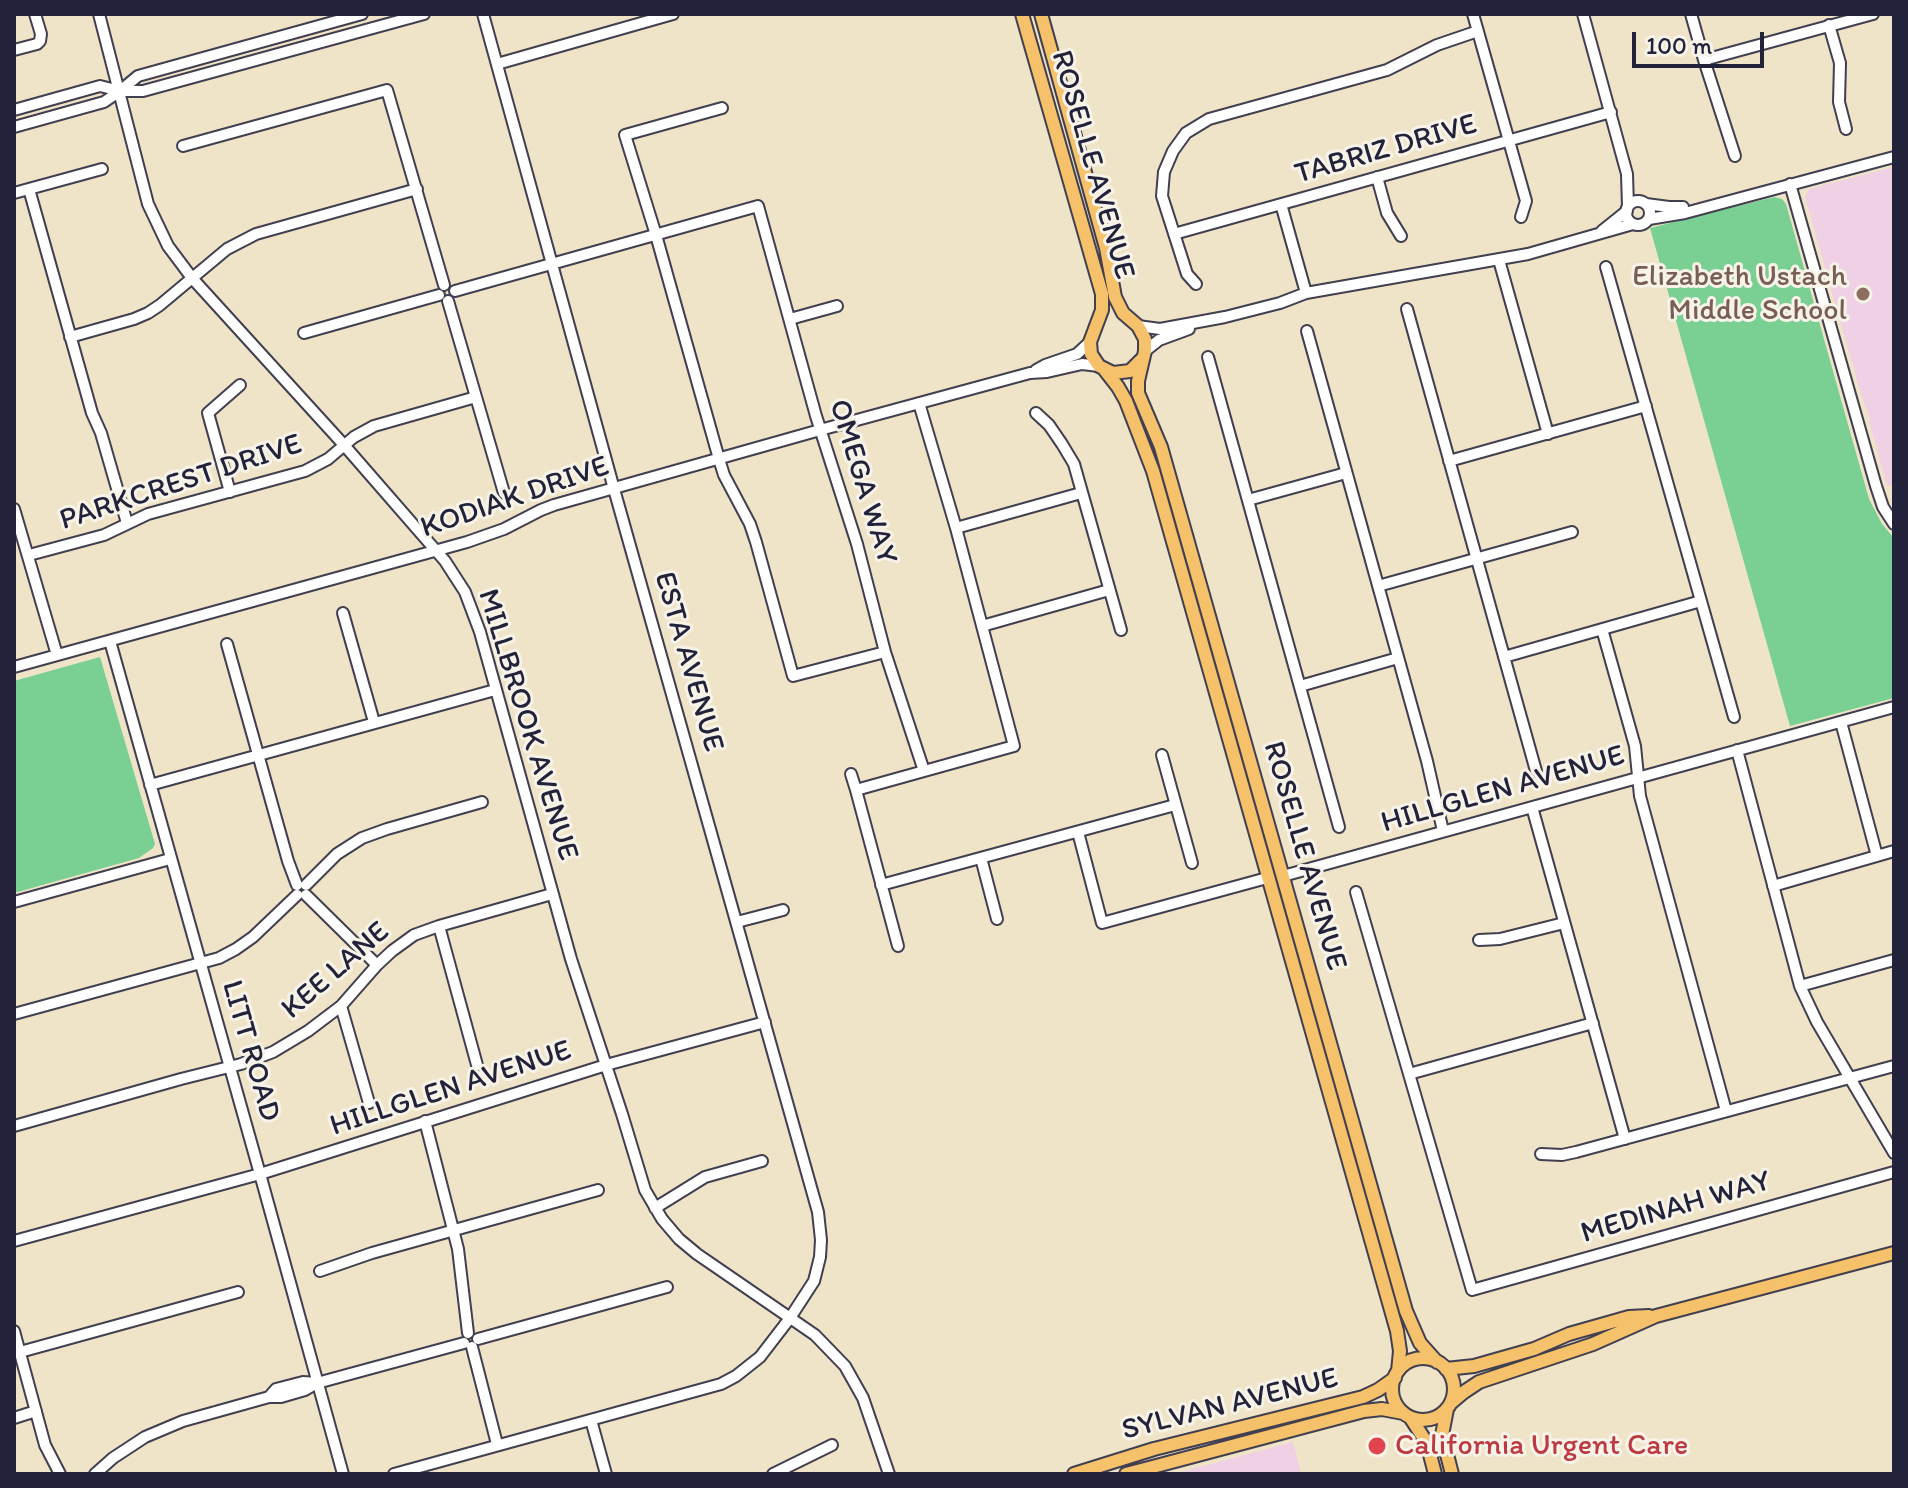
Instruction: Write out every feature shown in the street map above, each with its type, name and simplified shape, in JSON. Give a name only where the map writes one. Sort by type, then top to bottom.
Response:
[{"type":"main road","name":"ROSELLE AVENUE","points":[[1022,14],[1102,294],[1102,310],[1092,336]]},
{"type":"main road","name":"ROSELLE AVENUE","points":[[1041,14],[1106,248],[1113,289],[1120,307],[1134,323]]},
{"type":"main road","points":[[1111,318],[1122,318],[1134,323],[1145,339],[1144,355],[1135,367],[1123,373],[1101,368],[1091,354],[1092,336],[1101,323],[1111,318]]},
{"type":"main road","name":"ROSELLE AVENUE","points":[[1144,355],[1138,376],[1138,393],[1161,447],[1406,1311],[1416,1337],[1441,1365]]},
{"type":"main road","name":"ROSELLE AVENUE","points":[[1101,368],[1121,391],[1153,471],[1397,1331],[1400,1351],[1396,1375]]},
{"type":"main road","points":[[1245,798],[1258,818],[1272,867],[1283,876]]},
{"type":"main road","points":[[1406,1415],[1429,1420],[1479,1382],[1593,1344],[1656,1316],[1894,1253]]},
{"type":"main road","points":[[1435,1474],[1427,1443],[1394,1397],[1396,1375],[1408,1363],[1427,1359],[1441,1365],[1472,1366],[1629,1317],[1656,1316]]},
{"type":"main road","points":[[1441,1365],[1453,1382],[1454,1390],[1442,1435],[1452,1474]]},
{"type":"main road","name":"SYLVAN AVENUE","points":[[1074,1474],[1154,1449],[1366,1396],[1396,1375]]},
{"type":"main road","name":"SYLVAN AVENUE","points":[[1126,1474],[1364,1411],[1382,1409],[1406,1415]]},
{"type":"street","points":[[14,50],[40,41],[35,14]]},
{"type":"street","name":"MILLBROOK AVENUE","points":[[99,14],[148,204],[168,246],[192,278],[435,550],[456,576],[470,604],[571,959],[645,1190],[670,1229],[697,1254],[815,1335],[845,1366],[863,1398],[886,1474]]},
{"type":"street","points":[[14,127],[104,102],[138,76],[362,14]]},
{"type":"street","points":[[14,110],[100,86],[120,91],[143,91],[424,14]]},
{"type":"street","name":"ESTA AVENUE","points":[[394,1474],[721,1384],[760,1357],[814,1281],[820,1257],[818,1212],[483,14]]},
{"type":"street","points":[[497,64],[673,14]]},
{"type":"street","points":[[1473,14],[1526,201],[1521,217]]},
{"type":"street","points":[[1583,14],[1627,174],[1627,218],[1633,224]]},
{"type":"street","points":[[1691,14],[1735,156]]},
{"type":"street","points":[[1704,60],[1873,14]]},
{"type":"street","points":[[1829,25],[1840,63],[1839,102],[1846,129]]},
{"type":"street","points":[[1196,284],[1187,274],[1162,196],[1164,172],[1173,151],[1186,133],[1209,119],[1387,70],[1437,45],[1478,31]]},
{"type":"street","points":[[183,146],[387,90],[504,493]]},
{"type":"street","points":[[722,108],[625,135],[719,459],[750,524],[793,676],[885,652]]},
{"type":"street","name":"TABRIZ DRIVE","points":[[1174,234],[1611,112]]},
{"type":"street","points":[[1134,323],[1160,329],[1225,317],[1306,293],[1528,254],[1601,232],[1640,225],[1649,219],[1685,213],[1894,157]]},
{"type":"street","points":[[14,193],[102,169]]},
{"type":"street","points":[[1627,174],[1650,211],[1649,219]]},
{"type":"street","points":[[1377,177],[1387,213],[1401,236]]},
{"type":"street","points":[[1790,184],[1876,486],[1883,507],[1894,524]]},
{"type":"street","points":[[29,189],[92,413],[101,433],[127,523]]},
{"type":"street","points":[[70,337],[148,313],[227,249],[256,234],[417,189]]},
{"type":"street","points":[[1601,232],[1634,202],[1697,208]]},
{"type":"street","points":[[1281,204],[1306,293]]},
{"type":"street","name":"OMEGA WAY","points":[[656,235],[758,206],[820,430],[857,544],[885,652],[924,771]]},
{"type":"street","points":[[304,333],[656,235]]},
{"type":"street","points":[[1499,260],[1548,434]]},
{"type":"street","points":[[1606,267],[1734,717]]},
{"type":"street","points":[[790,319],[837,306]]},
{"type":"street","points":[[1407,309],[1536,771]]},
{"type":"street","points":[[1144,355],[1159,340],[1225,317]]},
{"type":"street","points":[[1307,331],[1427,761],[1443,831]]},
{"type":"street","name":"KODIAK DRIVE","points":[[1030,373],[1077,354],[1092,336]]},
{"type":"street","points":[[1208,357],[1339,827]]},
{"type":"street","name":"KODIAK DRIVE","points":[[14,667],[488,535],[541,510],[820,430],[1030,373],[1082,364],[1101,368]]},
{"type":"street","points":[[230,492],[208,413],[240,385]]},
{"type":"street","name":"PARKCREST DRIVE","points":[[29,555],[104,535],[148,514],[313,468],[374,426],[476,397]]},
{"type":"street","points":[[856,790],[1014,746],[919,403]]},
{"type":"street","points":[[1449,461],[1646,406]]},
{"type":"street","points":[[1036,413],[1049,425],[1074,464],[1121,630]]},
{"type":"street","points":[[1248,500],[1346,473]]},
{"type":"street","points":[[956,528],[1081,493]]},
{"type":"street","points":[[14,509],[57,655]]},
{"type":"street","points":[[1378,586],[1572,532]]},
{"type":"street","points":[[982,626],[1109,590]]},
{"type":"street","points":[[1504,657],[1701,601]]},
{"type":"street","points":[[343,613],[374,722]]},
{"type":"street","points":[[1602,629],[1635,746],[1640,796],[1726,1111]]},
{"type":"street","name":"LITT ROAD","points":[[110,641],[343,1474]]},
{"type":"street","points":[[227,644],[288,861],[301,890],[377,965]]},
{"type":"street","points":[[1300,686],[1398,658]]},
{"type":"street","points":[[150,785],[495,690]]},
{"type":"street","name":"HILLGLEN AVENUE","points":[[1283,876],[1894,707]]},
{"type":"street","points":[[1841,722],[1877,856]]},
{"type":"street","points":[[1737,750],[1800,986],[1817,1022],[1894,1153]]},
{"type":"street","points":[[1162,755],[1192,863]]},
{"type":"street","points":[[851,774],[898,946]]},
{"type":"street","points":[[14,1014],[219,958],[245,944],[337,854],[374,833],[482,802]]},
{"type":"street","points":[[881,885],[1175,805]]},
{"type":"street","points":[[1532,807],[1625,1139]]},
{"type":"street","points":[[1078,832],[1102,923],[1267,878]]},
{"type":"street","points":[[1773,886],[1894,851]]},
{"type":"street","points":[[981,858],[997,919]]},
{"type":"street","points":[[14,902],[170,859]]},
{"type":"street","points":[[1356,892],[1409,1074],[1593,1023]]},
{"type":"street","name":"KEE LANE","points":[[14,1126],[255,1059],[291,1042],[341,1006],[377,965],[405,940],[423,931],[552,894]]},
{"type":"street","points":[[737,922],[783,910]]},
{"type":"street","points":[[1479,940],[1500,939],[1564,923]]},
{"type":"street","points":[[439,926],[477,1065]]},
{"type":"street","points":[[1800,986],[1894,960]]},
{"type":"street","points":[[341,1006],[369,1103]]},
{"type":"street","name":"HILLGLEN AVENUE","points":[[14,1241],[260,1174],[606,1065],[765,1022]]},
{"type":"street","points":[[1541,1154],[1576,1152],[1894,1066]]},
{"type":"street","name":"MEDINAH WAY","points":[[1409,1074],[1472,1290],[1894,1172]]},
{"type":"street","points":[[425,1121],[454,1230],[471,1341],[497,1444]]},
{"type":"street","points":[[655,1208],[705,1177],[762,1161]]},
{"type":"street","points":[[320,1271],[372,1253],[598,1190]]},
{"type":"street","points":[[95,1474],[128,1447],[164,1428],[667,1287]]},
{"type":"street","points":[[20,1352],[238,1292]]},
{"type":"street","points":[[14,1331],[45,1445],[60,1474]]},
{"type":"street","points":[[14,1418],[36,1411]]},
{"type":"street","points":[[591,1420],[606,1474]]},
{"type":"street","points":[[773,1474],[832,1445]]},
{"type":"shaded area","name":"Elizabeth Ustach Middle School","points":[[1894,167],[1894,484],[1887,486],[1805,197],[1809,189]]},
{"type":"shaded area","points":[[1293,1442],[1301,1474],[1173,1474]]},
{"type":"green space","points":[[1774,197],[1786,204],[1869,499],[1882,524],[1894,538],[1894,698],[1790,726],[1650,228]]},
{"type":"green space","points":[[100,657],[155,844],[139,858],[14,893],[14,681]]},
{"type":"place","name":"Elizabeth Ustach Middle School","points":[[1863,294]]},
{"type":"place","name":"California Urgent Care","points":[[1377,1446]]}]
